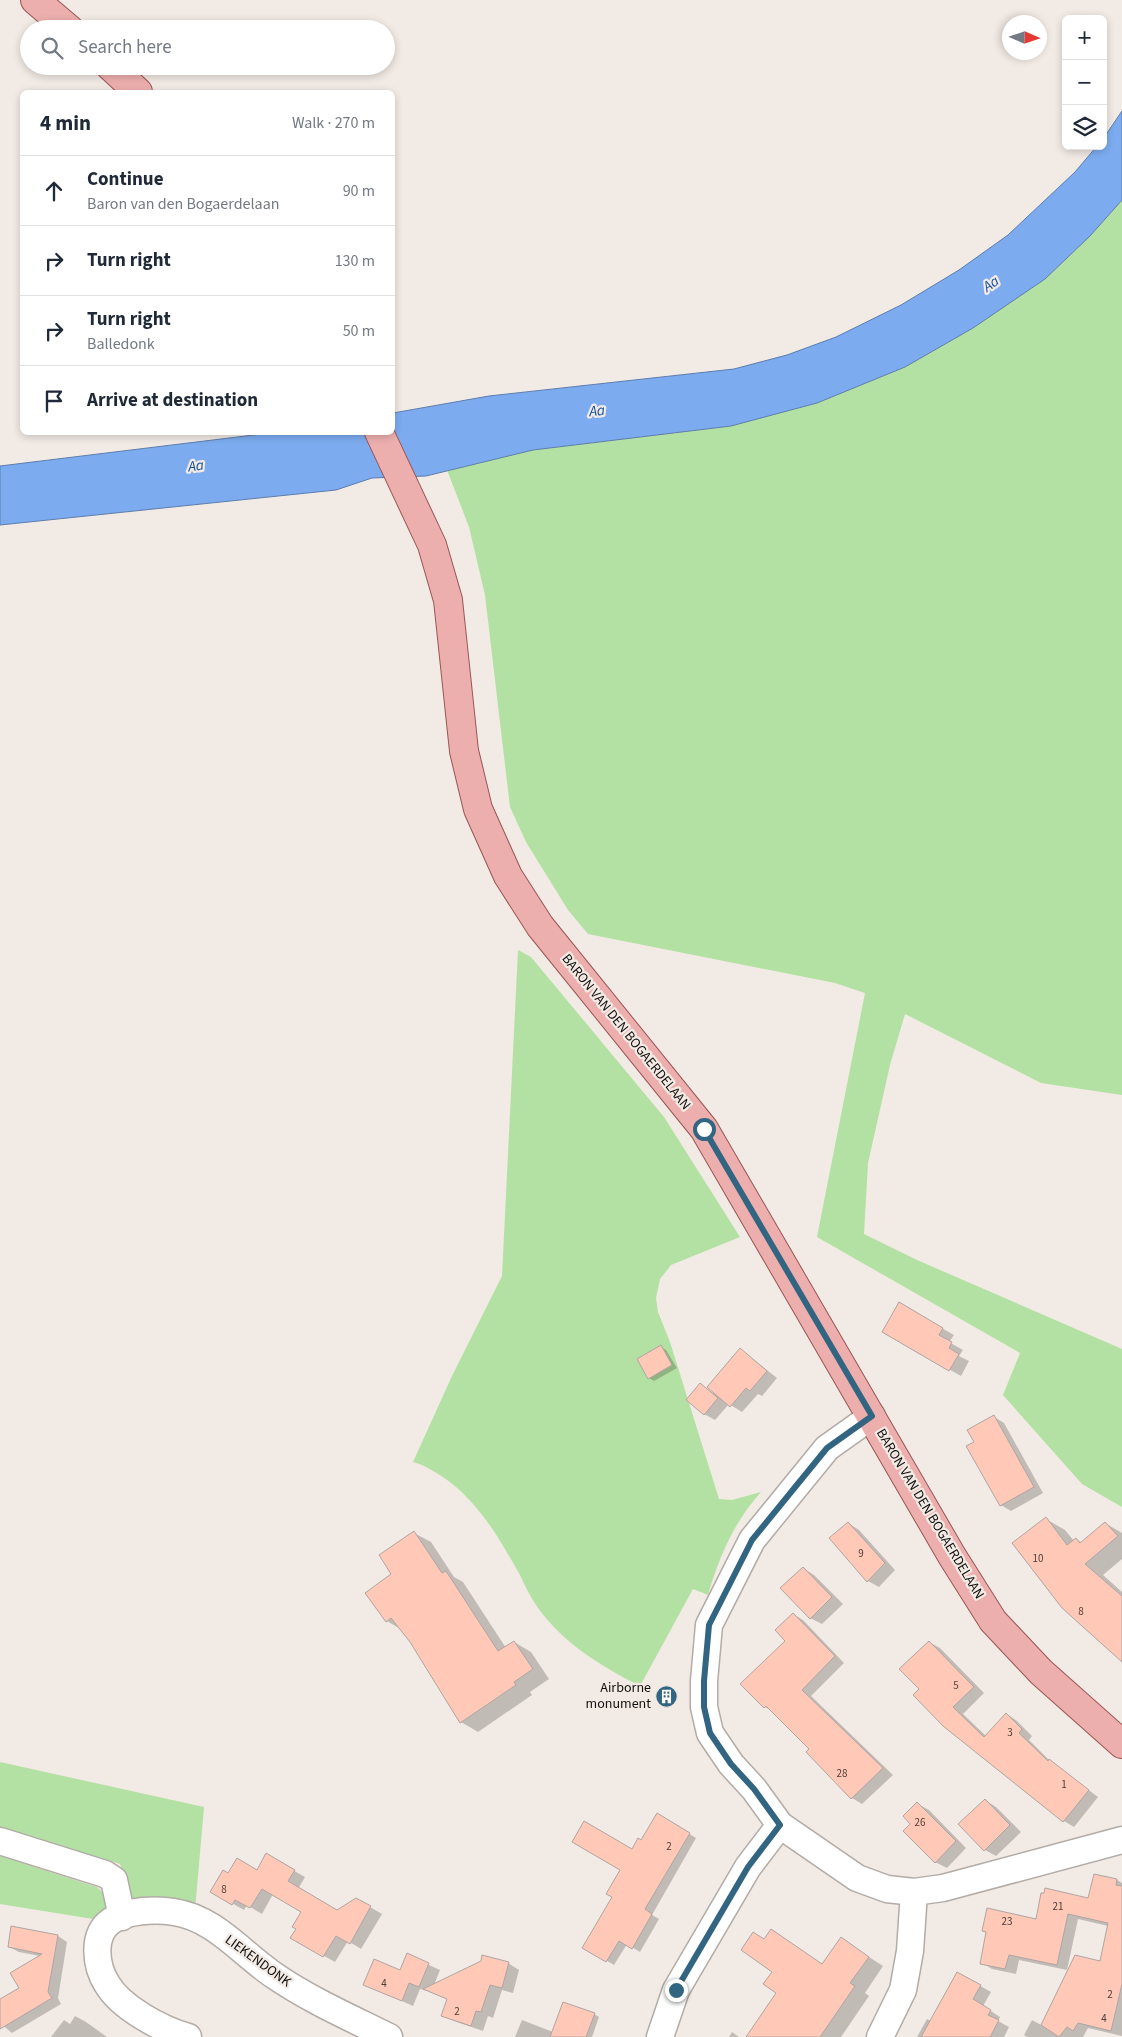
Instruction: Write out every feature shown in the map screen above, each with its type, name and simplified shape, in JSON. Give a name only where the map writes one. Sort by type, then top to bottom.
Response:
[{"type":"main road","points":[[35,0],[58,20]]},
{"type":"main road","points":[[120,75],[136,90]]},
{"type":"main road","name":"BARON VAN DEN BOGAERDELAAN","points":[[380,435],[432,545],[448,600],[464,751],[478,809],[508,876],[540,926],[704,1129],[952,1556],[993,1621],[1041,1672],[1122,1744]]},
{"type":"street","points":[[872,1416],[827,1448],[752,1540],[709,1625],[704,1681],[704,1707],[710,1733],[731,1764],[754,1789],[780,1825],[856,1878],[887,1889],[914,1892],[943,1888],[1122,1840]]},
{"type":"street","points":[[660,2037],[676,1990],[748,1867],[780,1825]]},
{"type":"street","points":[[0,1841],[104,1874],[114,1880],[122,1916]]},
{"type":"street","points":[[880,2037],[903,1990],[910,1951],[914,1892]]},
{"type":"street","name":"LIEKENDONK","points":[[188,2037],[174,2033],[124,2005],[107,1984],[97,1955],[98,1943],[103,1931],[110,1922],[122,1916],[150,1911],[190,1915],[210,1924],[276,1976],[389,2037]]},
{"type":"green space","points":[[1122,200],[1122,1095],[1041,1083],[905,1014],[890,1065],[868,1163],[864,1234],[917,1260],[1122,1349],[1122,1507],[1082,1484],[1003,1395],[1020,1353],[817,1237],[865,993],[835,983],[588,934],[568,910],[526,842],[510,807],[485,595],[469,527],[447,470],[533,450],[731,426],[817,403],[905,367],[973,328],[1045,279],[1090,236]]},
{"type":"green space","points":[[518,950],[531,957],[664,1117],[740,1237],[671,1265],[660,1279],[656,1298],[658,1312],[670,1342],[719,1499],[732,1500],[761,1492],[751,1503],[728,1540],[708,1595],[693,1589],[640,1686],[597,1662],[559,1633],[535,1604],[504,1548],[478,1509],[443,1477],[425,1466],[413,1462],[452,1376],[502,1276]]},
{"type":"green space","points":[[0,1762],[204,1807],[195,1910],[132,1902],[120,1864],[0,1827]]},
{"type":"green space","points":[[0,1856],[97,1887],[112,1902],[107,1917],[93,1919],[0,1904]]},
{"type":"water","name":"Aa","points":[[1122,111],[1122,200],[1090,236],[1045,279],[973,328],[905,367],[817,403],[731,426],[533,450],[426,476],[372,478],[336,490],[0,525],[0,466],[254,435],[395,435],[395,413],[489,396],[734,369],[787,355],[836,337],[901,305],[959,270],[1008,235],[1075,172],[1094,150],[1107,150],[1107,133]]},
{"type":"building","points":[[899,1302],[943,1328],[939,1335],[952,1342],[949,1348],[959,1354],[949,1371],[882,1332]]},
{"type":"building","points":[[661,1345],[672,1365],[648,1379],[637,1359]]},
{"type":"building","points":[[740,1348],[767,1371],[750,1391],[746,1388],[730,1407],[707,1387]]},
{"type":"building","points":[[700,1383],[718,1398],[704,1415],[686,1400]]},
{"type":"building","points":[[994,1415],[1034,1487],[1000,1506],[966,1446],[974,1442],[967,1430]]},
{"type":"building","points":[[1046,1517],[1067,1545],[1076,1538],[1080,1543],[1105,1522],[1118,1536],[1085,1564],[1122,1596],[1122,1662],[1062,1608],[1012,1543]]},
{"type":"building","points":[[848,1522],[885,1563],[867,1582],[829,1538]]},
{"type":"building","points":[[414,1531],[442,1573],[446,1571],[498,1651],[514,1641],[533,1669],[514,1682],[516,1685],[460,1723],[410,1642],[391,1618],[386,1622],[365,1593],[391,1574],[379,1555]]},
{"type":"building","points":[[803,1567],[832,1597],[810,1619],[780,1588]]},
{"type":"building","points":[[793,1613],[835,1656],[802,1690],[883,1768],[851,1799],[806,1752],[809,1749],[766,1706],[764,1708],[740,1684],[785,1641],[775,1630]]},
{"type":"building","points":[[929,1641],[974,1687],[953,1707],[984,1737],[1006,1713],[1022,1729],[1019,1733],[1048,1761],[1049,1759],[1089,1790],[1063,1822],[943,1726],[913,1695],[919,1689],[899,1669]]},
{"type":"building","points":[[985,1799],[1010,1825],[984,1851],[958,1824]]},
{"type":"building","points":[[917,1802],[956,1841],[935,1863],[903,1831],[910,1824],[903,1816]]},
{"type":"building","points":[[657,1813],[690,1833],[645,1909],[652,1914],[632,1949],[619,1941],[606,1962],[582,1948],[612,1897],[606,1894],[620,1870],[572,1842],[584,1821],[632,1849],[638,1838],[641,1840]]},
{"type":"building","points":[[266,1853],[295,1870],[288,1881],[337,1910],[356,1898],[371,1906],[350,1944],[336,1936],[323,1957],[290,1938],[296,1929],[292,1927],[301,1912],[262,1889],[250,1908],[235,1900],[232,1905],[210,1892],[223,1870],[228,1873],[237,1858],[257,1870]]},
{"type":"building","points":[[1094,1874],[1117,1879],[1116,1885],[1122,1886],[1122,1984],[1111,2031],[1078,2023],[1073,2031],[1067,2027],[1059,2037],[1041,2025],[1075,1955],[1100,1961],[1108,1923],[1068,1914],[1057,1965],[1009,1955],[1005,1969],[980,1964],[986,1932],[982,1931],[987,1908],[1036,1919],[1041,1893],[1044,1893],[1045,1888],[1088,1898]]},
{"type":"building","points":[[11,1926],[58,1935],[48,1992],[52,1998],[0,2029],[0,1999],[19,1988],[10,1973],[42,1954],[8,1947]]},
{"type":"building","points":[[771,1929],[822,1964],[841,1937],[869,1957],[850,1983],[855,1986],[820,2037],[746,2037],[776,1993],[763,1984],[772,1972],[741,1950],[753,1932],[764,1939]]},
{"type":"building","points":[[407,1953],[429,1963],[419,1987],[409,1983],[402,2001],[363,1985],[374,1959],[400,1970]]},
{"type":"building","points":[[482,1955],[509,1962],[502,1988],[490,1985],[481,2012],[476,2011],[471,2026],[441,2016],[447,1999],[423,1989],[481,1961]]},
{"type":"building","points":[[957,1972],[981,1985],[973,1999],[991,2010],[988,2015],[999,2020],[990,2037],[921,2037]]},
{"type":"building","points":[[563,2002],[595,2013],[586,2037],[550,2037]]},
{"type":"place","name":"Airborne monument","points":[[667,1696]]},
{"type":"route","points":[[676,1990],[748,1867],[780,1825],[754,1789],[731,1764],[710,1733],[704,1707],[704,1681],[709,1625],[752,1540],[827,1448],[872,1416],[704,1129]]}]
